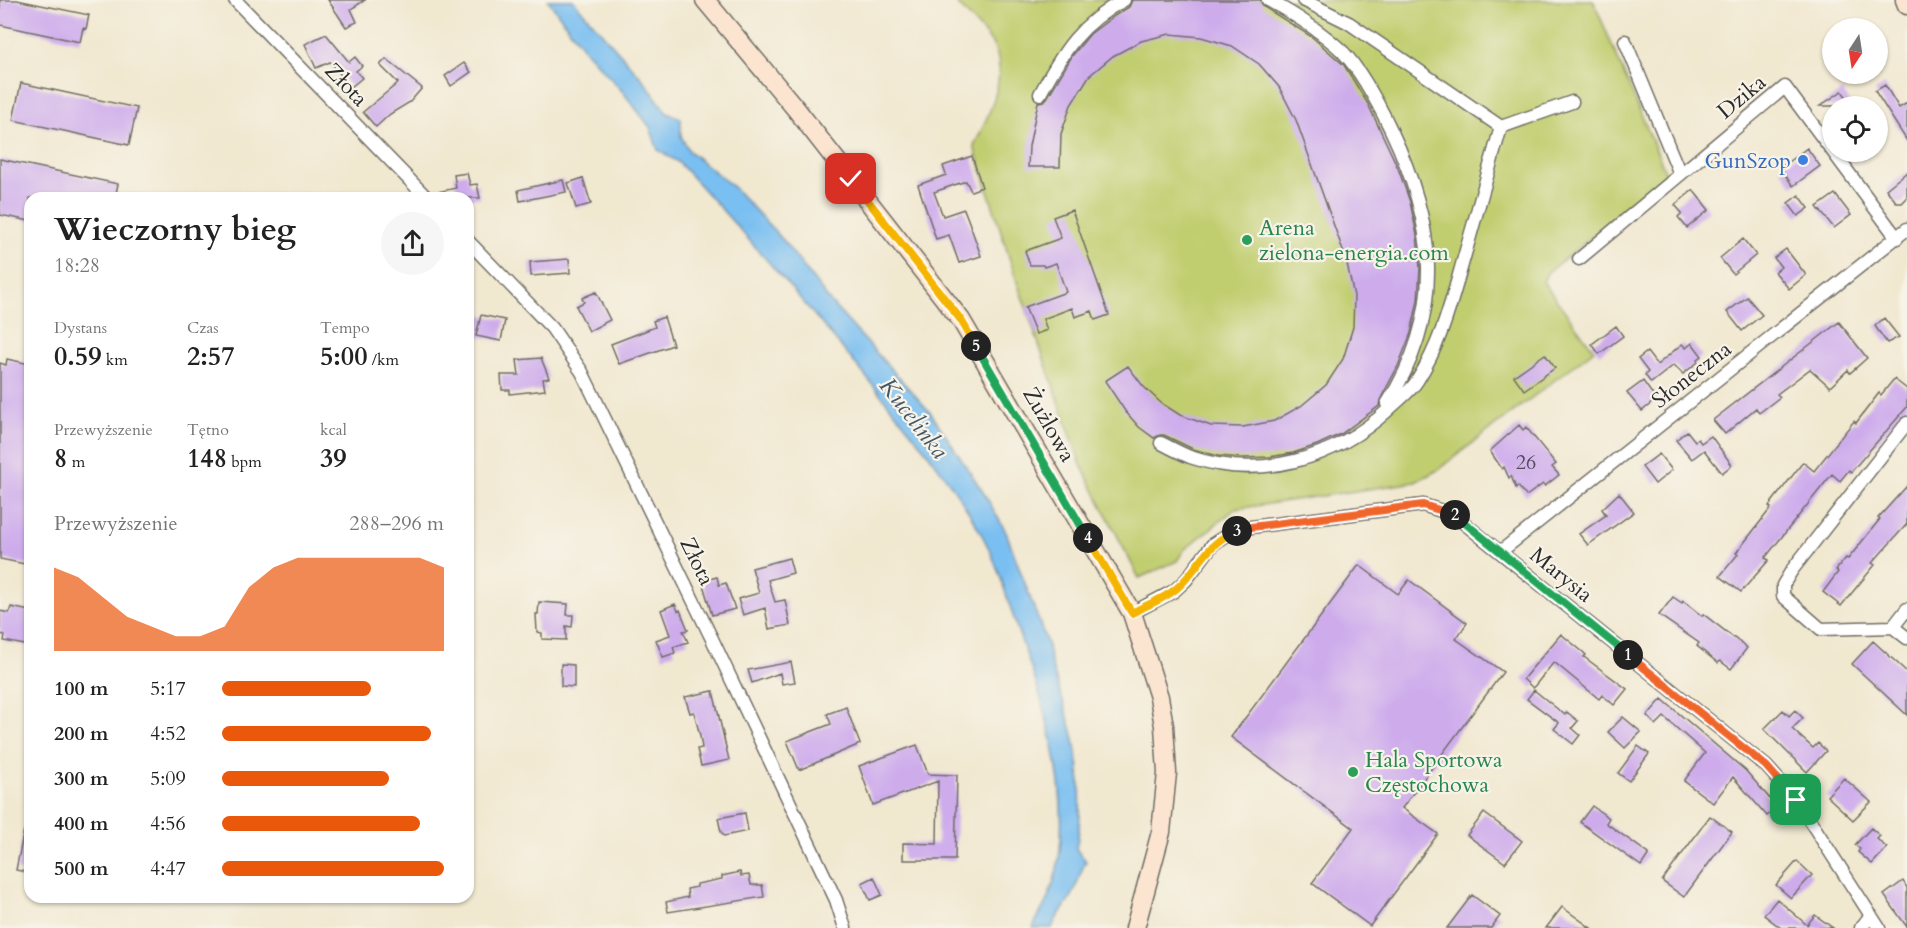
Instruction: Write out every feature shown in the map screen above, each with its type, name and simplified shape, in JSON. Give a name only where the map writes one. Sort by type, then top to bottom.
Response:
[{"type":"street","name":"Złota","points":[[235,0],[421,192]]},
{"type":"street","points":[[1040,94],[1068,45],[1088,24],[1124,0]]},
{"type":"street","points":[[1268,0],[1291,12],[1343,53],[1372,92],[1396,141],[1412,182],[1426,230],[1429,278],[1427,303],[1421,329],[1406,372],[1377,420]]},
{"type":"street","points":[[1302,0],[1349,23],[1501,127]]},
{"type":"street","points":[[1905,0],[1907,5]]},
{"type":"street","name":"Żużlowa","points":[[711,4],[961,320],[1132,613],[1159,697],[1164,726],[1167,772],[1161,832],[1136,928]]},
{"type":"street","points":[[1626,42],[1680,174]]},
{"type":"street","name":"Dzika","points":[[1579,259],[1785,87],[1897,238]]},
{"type":"street","points":[[1501,127],[1572,102]]},
{"type":"street","points":[[1161,443],[1191,457],[1215,462],[1244,466],[1284,465],[1311,458],[1357,434],[1377,420],[1416,383],[1444,329],[1501,127]]},
{"type":"street","name":"Słoneczna","points":[[1500,552],[1907,229]]},
{"type":"street","name":"Złota","points":[[474,246],[552,328],[582,372],[836,900],[845,928]]},
{"type":"street","points":[[1907,423],[1792,570],[1783,585],[1783,596],[1821,629],[1893,627],[1907,638]]},
{"type":"street","name":"Marysia","points":[[1132,613],[1174,591],[1186,580],[1213,544],[1230,533],[1251,527],[1423,505],[1454,515],[1766,766],[1796,800],[1879,928]]},
{"type":"street","points":[[1893,627],[1907,609]]},
{"type":"street","points":[[1861,928],[1871,915]]},
{"type":"green space","points":[[954,0],[1593,0],[1667,176],[1547,273],[1543,282],[1594,350],[1436,471],[1415,482],[1235,509],[1184,550],[1177,561],[1139,578],[1081,465],[1016,279],[974,146],[995,97],[999,71],[998,58],[986,35]]},
{"type":"water","name":"Kucelinka","points":[[548,0],[573,0],[644,81],[667,113],[681,118],[681,136],[689,151],[732,186],[782,239],[832,304],[931,413],[985,495],[1006,532],[1048,646],[1076,749],[1080,783],[1080,816],[1076,849],[1086,861],[1073,894],[1052,928],[1033,928],[1050,893],[1060,854],[1061,814],[1057,766],[1039,693],[1001,578],[983,537],[957,494],[927,452],[772,266],[678,162],[658,150],[650,127],[623,92],[584,49]]},
{"type":"building","points":[[0,0],[17,0],[89,15],[86,29],[83,28],[80,42],[0,25]]},
{"type":"building","points":[[328,0],[365,0],[351,9],[357,22],[346,27]]},
{"type":"building","points":[[1132,0],[1260,0],[1264,7],[1312,37],[1344,65],[1368,104],[1398,168],[1410,202],[1417,235],[1420,268],[1418,300],[1411,333],[1379,406],[1341,434],[1317,445],[1293,453],[1243,458],[1218,456],[1193,449],[1164,435],[1154,438],[1139,427],[1125,411],[1105,381],[1128,366],[1143,386],[1161,403],[1180,415],[1211,426],[1243,427],[1274,421],[1301,406],[1326,385],[1343,359],[1353,327],[1354,296],[1346,259],[1296,120],[1279,87],[1259,64],[1232,46],[1201,37],[1170,34],[1141,41],[1113,56],[1089,76],[1071,105],[1061,134],[1060,167],[1028,167],[1029,146],[1038,102],[1047,98],[1072,56],[1090,34],[1129,7]]},
{"type":"building","points":[[326,34],[349,62],[355,57],[362,66],[356,71],[362,78],[351,87],[330,62],[316,68],[305,44]]},
{"type":"building","points":[[386,59],[422,88],[410,102],[390,114],[376,127],[363,112],[398,83],[380,65]]},
{"type":"building","points":[[464,63],[471,72],[451,86],[445,76]]},
{"type":"building","points":[[21,83],[137,108],[129,145],[13,120]]},
{"type":"building","points":[[1885,85],[1899,108],[1907,103],[1907,141],[1888,111],[1888,96],[1878,96],[1875,91]]},
{"type":"building","points":[[1842,91],[1846,96],[1835,96]]},
{"type":"building","name":"GunSzop","points":[[1807,148],[1820,166],[1793,186],[1780,168]]},
{"type":"building","points":[[972,156],[982,187],[971,191],[966,181],[934,192],[943,216],[964,209],[981,256],[959,263],[949,235],[936,239],[918,185],[946,175],[943,166]]},
{"type":"building","points":[[0,159],[118,184],[116,192],[24,192],[24,220],[0,215]]},
{"type":"building","points":[[1907,172],[1907,198],[1902,203],[1897,203],[1886,189]]},
{"type":"building","points":[[467,173],[470,185],[477,184],[480,198],[474,198],[474,192],[438,192],[456,188],[454,175]]},
{"type":"building","points":[[583,178],[591,204],[576,208],[568,183]]},
{"type":"building","points":[[563,180],[566,192],[520,201],[518,190]]},
{"type":"building","points":[[1693,190],[1709,210],[1687,228],[1678,217],[1682,213],[1675,205]]},
{"type":"building","points":[[1835,194],[1851,215],[1834,228],[1817,207]]},
{"type":"building","points":[[1799,195],[1809,208],[1798,216],[1788,203]]},
{"type":"building","points":[[1072,210],[1109,315],[1095,320],[1092,311],[1075,317],[1072,308],[1043,319],[1047,330],[1036,334],[1025,307],[1066,292],[1056,263],[1044,267],[1043,265],[1030,265],[1025,251],[1061,238],[1053,217]]},
{"type":"building","points":[[1743,239],[1756,255],[1733,274],[1720,258]]},
{"type":"building","points":[[1786,249],[1806,275],[1789,289],[1775,272],[1781,267],[1774,258]]},
{"type":"building","points":[[569,259],[570,273],[531,276],[530,262]]},
{"type":"building","points":[[596,292],[610,320],[589,331],[576,306],[584,302],[582,298]]},
{"type":"building","points":[[1747,297],[1762,315],[1742,331],[1727,312]]},
{"type":"building","points":[[481,315],[505,320],[501,341],[476,336]]},
{"type":"building","points":[[664,317],[673,345],[619,364],[611,344],[655,327],[653,321]]},
{"type":"building","points":[[1884,318],[1899,337],[1887,343],[1875,326]]},
{"type":"building","points":[[1839,322],[1867,358],[1850,373],[1848,370],[1830,387],[1810,369],[1777,394],[1780,397],[1759,413],[1756,408],[1725,434],[1713,420]]},
{"type":"building","points":[[1616,326],[1623,336],[1599,354],[1592,344]]},
{"type":"building","points":[[1692,343],[1702,356],[1697,360],[1698,362],[1683,374],[1674,365],[1651,383],[1645,375],[1648,372],[1638,359],[1647,352],[1657,365],[1682,344],[1686,348]]},
{"type":"building","points":[[1545,354],[1555,368],[1524,390],[1514,376]]},
{"type":"building","points":[[541,358],[549,378],[543,379],[545,390],[510,394],[510,390],[502,390],[501,375],[519,375],[517,360]]},
{"type":"building","points":[[7,359],[24,363],[24,564],[0,559],[0,363],[6,365]]},
{"type":"building","points":[[1894,379],[1907,389],[1907,407],[1851,472],[1849,470],[1840,481],[1832,474],[1765,558],[1769,560],[1741,592],[1720,576],[1803,462],[1814,471],[1854,421],[1856,423],[1879,393],[1881,395]]},
{"type":"building","points":[[1643,381],[1655,398],[1642,411],[1627,393]]},
{"type":"building","points":[[1519,425],[1523,430],[1526,427],[1556,464],[1552,467],[1559,475],[1526,496],[1518,486],[1516,488],[1511,476],[1509,478],[1504,467],[1502,469],[1490,451]]},
{"type":"building","points":[[1687,431],[1695,441],[1698,439],[1701,443],[1711,436],[1732,465],[1722,473],[1704,450],[1692,459],[1676,440]]},
{"type":"building","points":[[1659,454],[1672,470],[1655,484],[1642,467]]},
{"type":"building","points":[[1907,486],[1907,524],[1872,563],[1875,565],[1841,606],[1823,592],[1838,572],[1836,570],[1846,558],[1848,559],[1880,519],[1878,518]]},
{"type":"building","points":[[1619,493],[1634,512],[1588,545],[1579,534],[1606,515],[1602,509]]},
{"type":"building","points":[[789,558],[793,573],[768,580],[775,602],[785,600],[790,625],[769,629],[765,608],[743,615],[738,599],[759,593],[752,568]]},
{"type":"building","name":"Hala Sportowa Częstochowa","points":[[1359,565],[1398,594],[1409,580],[1467,623],[1456,639],[1503,672],[1402,808],[1438,834],[1370,926],[1312,883],[1353,828],[1231,737]]},
{"type":"building","points":[[717,577],[719,585],[726,583],[735,609],[712,615],[702,581]]},
{"type":"building","points":[[1673,597],[1682,603],[1683,601],[1702,616],[1703,614],[1747,648],[1731,669],[1720,661],[1718,663],[1697,646],[1699,643],[1659,615]]},
{"type":"building","points":[[539,602],[568,604],[567,615],[573,615],[572,627],[566,626],[566,640],[542,639],[542,633],[537,632],[536,614],[538,614]]},
{"type":"building","points":[[675,604],[688,630],[683,631],[688,642],[673,647],[675,653],[663,657],[656,640],[670,635],[661,610]]},
{"type":"building","points":[[11,607],[24,610],[24,645],[4,641],[5,635],[0,634],[0,611],[9,613]]},
{"type":"building","points":[[1561,634],[1586,655],[1584,657],[1627,689],[1614,705],[1602,695],[1599,699],[1554,662],[1533,688],[1523,679]]},
{"type":"building","points":[[1873,641],[1907,672],[1907,715],[1852,664]]},
{"type":"building","points":[[791,662],[795,682],[782,684],[780,673],[752,683],[748,670]]},
{"type":"building","points":[[561,664],[574,665],[574,687],[561,686]]},
{"type":"building","points":[[1534,690],[1565,715],[1567,712],[1578,721],[1572,728],[1580,735],[1573,744],[1554,729],[1559,723],[1527,699]]},
{"type":"building","points":[[713,691],[729,760],[701,766],[697,749],[702,748],[700,736],[694,712],[690,713],[685,697]]},
{"type":"building","points":[[1662,699],[1746,771],[1777,807],[1767,816],[1733,777],[1713,803],[1684,781],[1705,753],[1664,717],[1656,725],[1647,716]]},
{"type":"building","points":[[846,707],[860,744],[799,770],[787,741],[831,724],[827,714]]},
{"type":"building","points":[[1783,710],[1789,716],[1795,710],[1803,718],[1792,729],[1813,748],[1818,743],[1826,751],[1807,772],[1764,729]]},
{"type":"building","points":[[1623,717],[1641,732],[1625,748],[1608,732]]},
{"type":"building","points":[[917,745],[928,774],[957,775],[955,860],[903,860],[903,843],[937,844],[938,781],[873,805],[859,766]]},
{"type":"building","points":[[1638,746],[1649,754],[1629,781],[1618,773]]},
{"type":"building","points":[[1844,778],[1871,802],[1853,820],[1827,796]]},
{"type":"building","points":[[1592,806],[1609,818],[1606,823],[1649,854],[1641,866],[1580,822]]},
{"type":"building","points":[[745,813],[748,831],[724,836],[718,818]]},
{"type":"building","points":[[1484,813],[1522,841],[1505,863],[1467,835]]},
{"type":"building","points":[[1710,816],[1732,832],[1684,897],[1662,881]]},
{"type":"building","points":[[1871,828],[1880,836],[1877,839],[1887,848],[1872,864],[1858,852],[1860,849],[1855,845]]},
{"type":"building","points":[[24,830],[24,872],[16,870]]},
{"type":"building","points":[[1797,861],[1812,875],[1791,898],[1776,885]]},
{"type":"building","points":[[740,872],[741,876],[749,875],[751,885],[762,885],[764,897],[668,912],[666,902],[688,897],[687,889]]},
{"type":"building","points":[[874,877],[882,895],[870,900],[862,883]]},
{"type":"building","points":[[1903,881],[1907,888],[1907,927],[1884,895]]},
{"type":"building","points":[[1472,895],[1500,916],[1491,928],[1447,928]]},
{"type":"building","points":[[1777,899],[1807,925],[1815,915],[1833,928],[1781,928],[1764,915]]},
{"type":"building","points":[[1562,907],[1591,928],[1546,928]]},
{"type":"place","name":"GunSzop","points":[[1803,160]]},
{"type":"place","name":"Arena zielona-energia.com","points":[[1247,240]]},
{"type":"place","name":"Hala Sportowa Częstochowa","points":[[1353,772]]},
{"type":"route","points":[[851,179],[961,320],[1132,613],[1174,591],[1186,580],[1213,544],[1230,533],[1251,527],[1423,505],[1441,509],[1471,526],[1500,552],[1766,766],[1796,800]]}]
